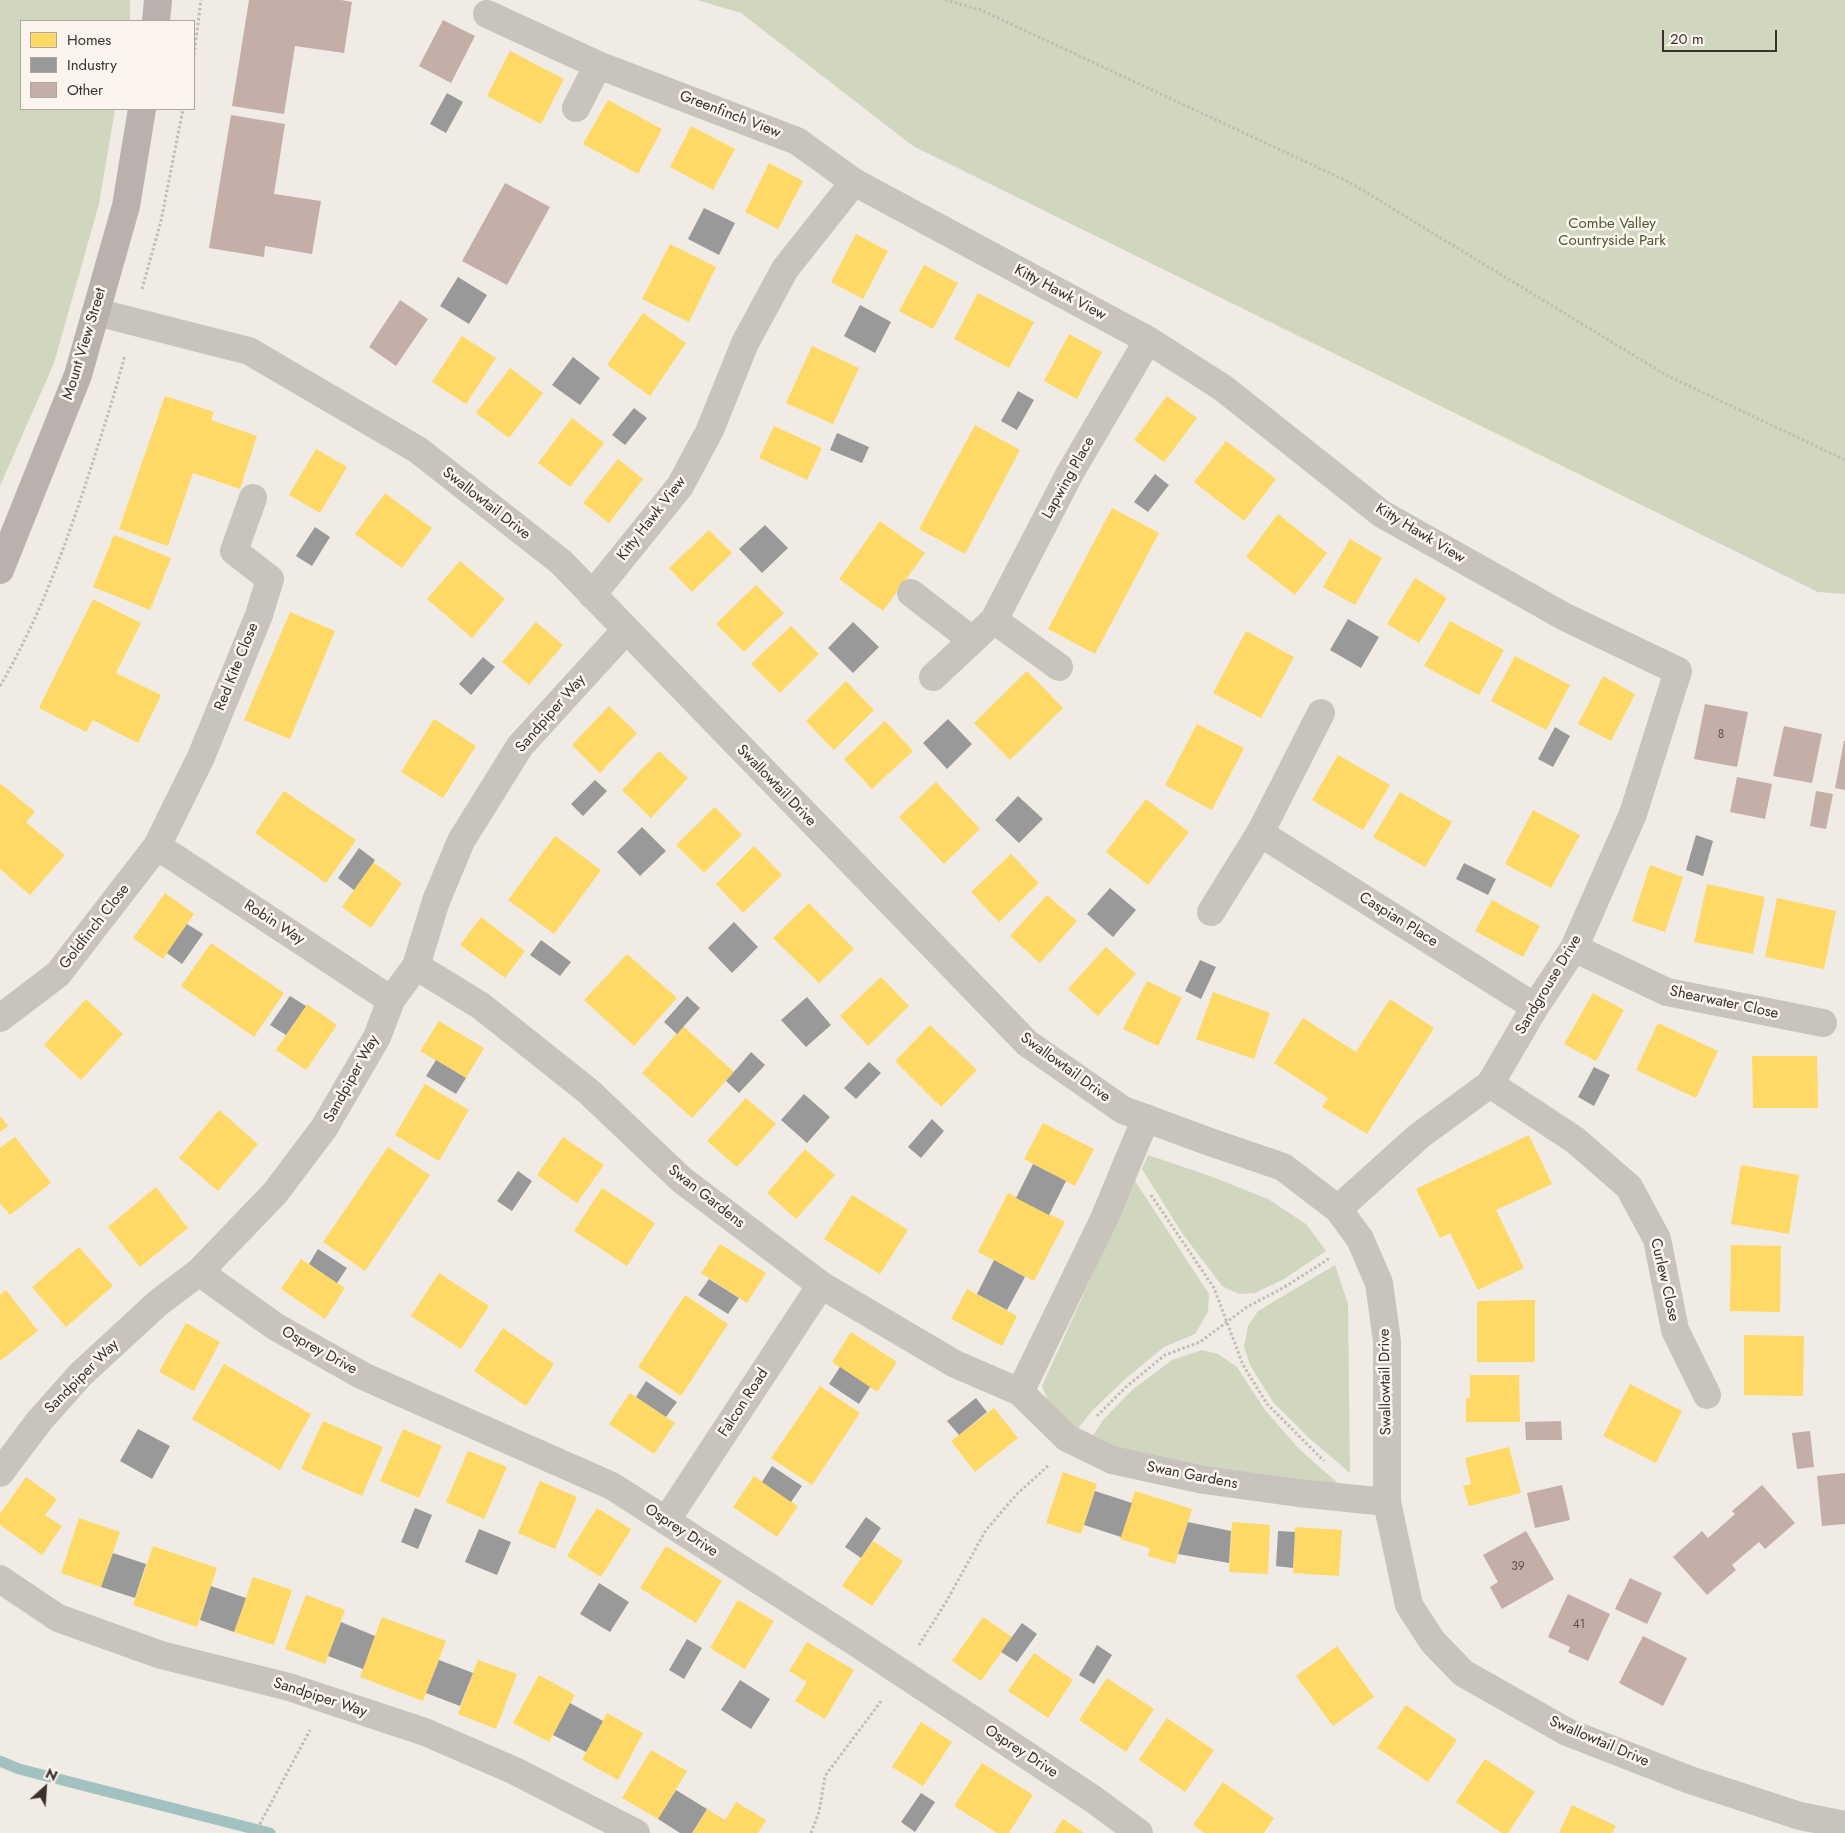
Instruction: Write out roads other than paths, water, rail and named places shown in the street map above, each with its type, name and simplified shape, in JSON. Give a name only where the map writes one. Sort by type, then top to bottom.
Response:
[{"type":"main road","points":[[156,20],[158,0]]},
{"type":"main road","name":"Mount View Street","points":[[0,570],[78,375],[126,206],[142,110]]},
{"type":"street","name":"Greenfinch View","points":[[487,14],[598,65],[797,141],[854,182]]},
{"type":"street","points":[[576,108],[598,65]]},
{"type":"street","name":"Kitty Hawk View","points":[[592,595],[680,486],[710,430],[745,343],[784,269],[854,182],[1148,340],[1223,388],[1382,514],[1565,617],[1678,671]]},
{"type":"street","name":"Swallowtail Drive","points":[[96,312],[249,351],[418,450],[560,562],[1027,1043],[1123,1110],[1283,1167],[1338,1209],[1360,1239],[1379,1283],[1387,1341],[1387,1502],[1409,1605],[1433,1642],[1463,1673],[1567,1732],[1800,1824],[1845,1825]]},
{"type":"street","name":"Lapwing Place","points":[[933,677],[994,620],[1070,473],[1148,340]]},
{"type":"street","name":"Red Kite Close","points":[[158,846],[201,757],[259,615],[270,579],[234,551],[253,498]]},
{"type":"street","points":[[911,594],[972,640]]},
{"type":"street","points":[[994,620],[1059,667]]},
{"type":"street","name":"Sandpiper Way","points":[[0,1472],[40,1420],[80,1374],[158,1303],[199,1272],[275,1193],[324,1128],[377,1037],[391,1000],[416,966],[436,901],[461,841],[520,746],[626,631]]},
{"type":"street","name":"Sandgrouse Drive","points":[[1338,1209],[1419,1136],[1490,1084],[1535,1006],[1574,948],[1633,814],[1678,671]]},
{"type":"street","points":[[1211,912],[1260,833],[1321,713]]},
{"type":"street","name":"Caspian Place","points":[[1260,833],[1535,1006]]},
{"type":"street","name":"Robin Way","points":[[158,846],[391,1000]]},
{"type":"street","name":"Goldfinch Close","points":[[0,1018],[58,974],[158,846]]},
{"type":"street","name":"Shearwater Close","points":[[1574,948],[1667,992],[1823,1023]]},
{"type":"street","name":"Swan Gardens","points":[[416,966],[481,1006],[588,1091],[682,1180],[821,1285],[955,1364],[1020,1392],[1067,1438],[1074,1442],[1112,1460],[1204,1480],[1298,1493],[1387,1502]]},
{"type":"street","name":"Curlew Close","points":[[1490,1084],[1575,1140],[1629,1187],[1658,1239],[1676,1330],[1707,1395]]},
{"type":"street","points":[[1020,1392],[1104,1219],[1146,1118]]},
{"type":"street","name":"Osprey Drive","points":[[199,1272],[276,1327],[363,1376],[612,1486],[902,1673],[1093,1799],[1139,1833]]},
{"type":"street","name":"Falcon Road","points":[[666,1521],[821,1285]]},
{"type":"street","name":"Sandpiper Way","points":[[0,1579],[58,1618],[161,1655],[289,1687],[425,1732],[515,1771],[636,1833]]},
{"type":"waterway","points":[[0,1761],[19,1769],[270,1833]]},
{"type":"park label","name":"Combe Valley Countryside Park","points":[[1612,232]]}]
